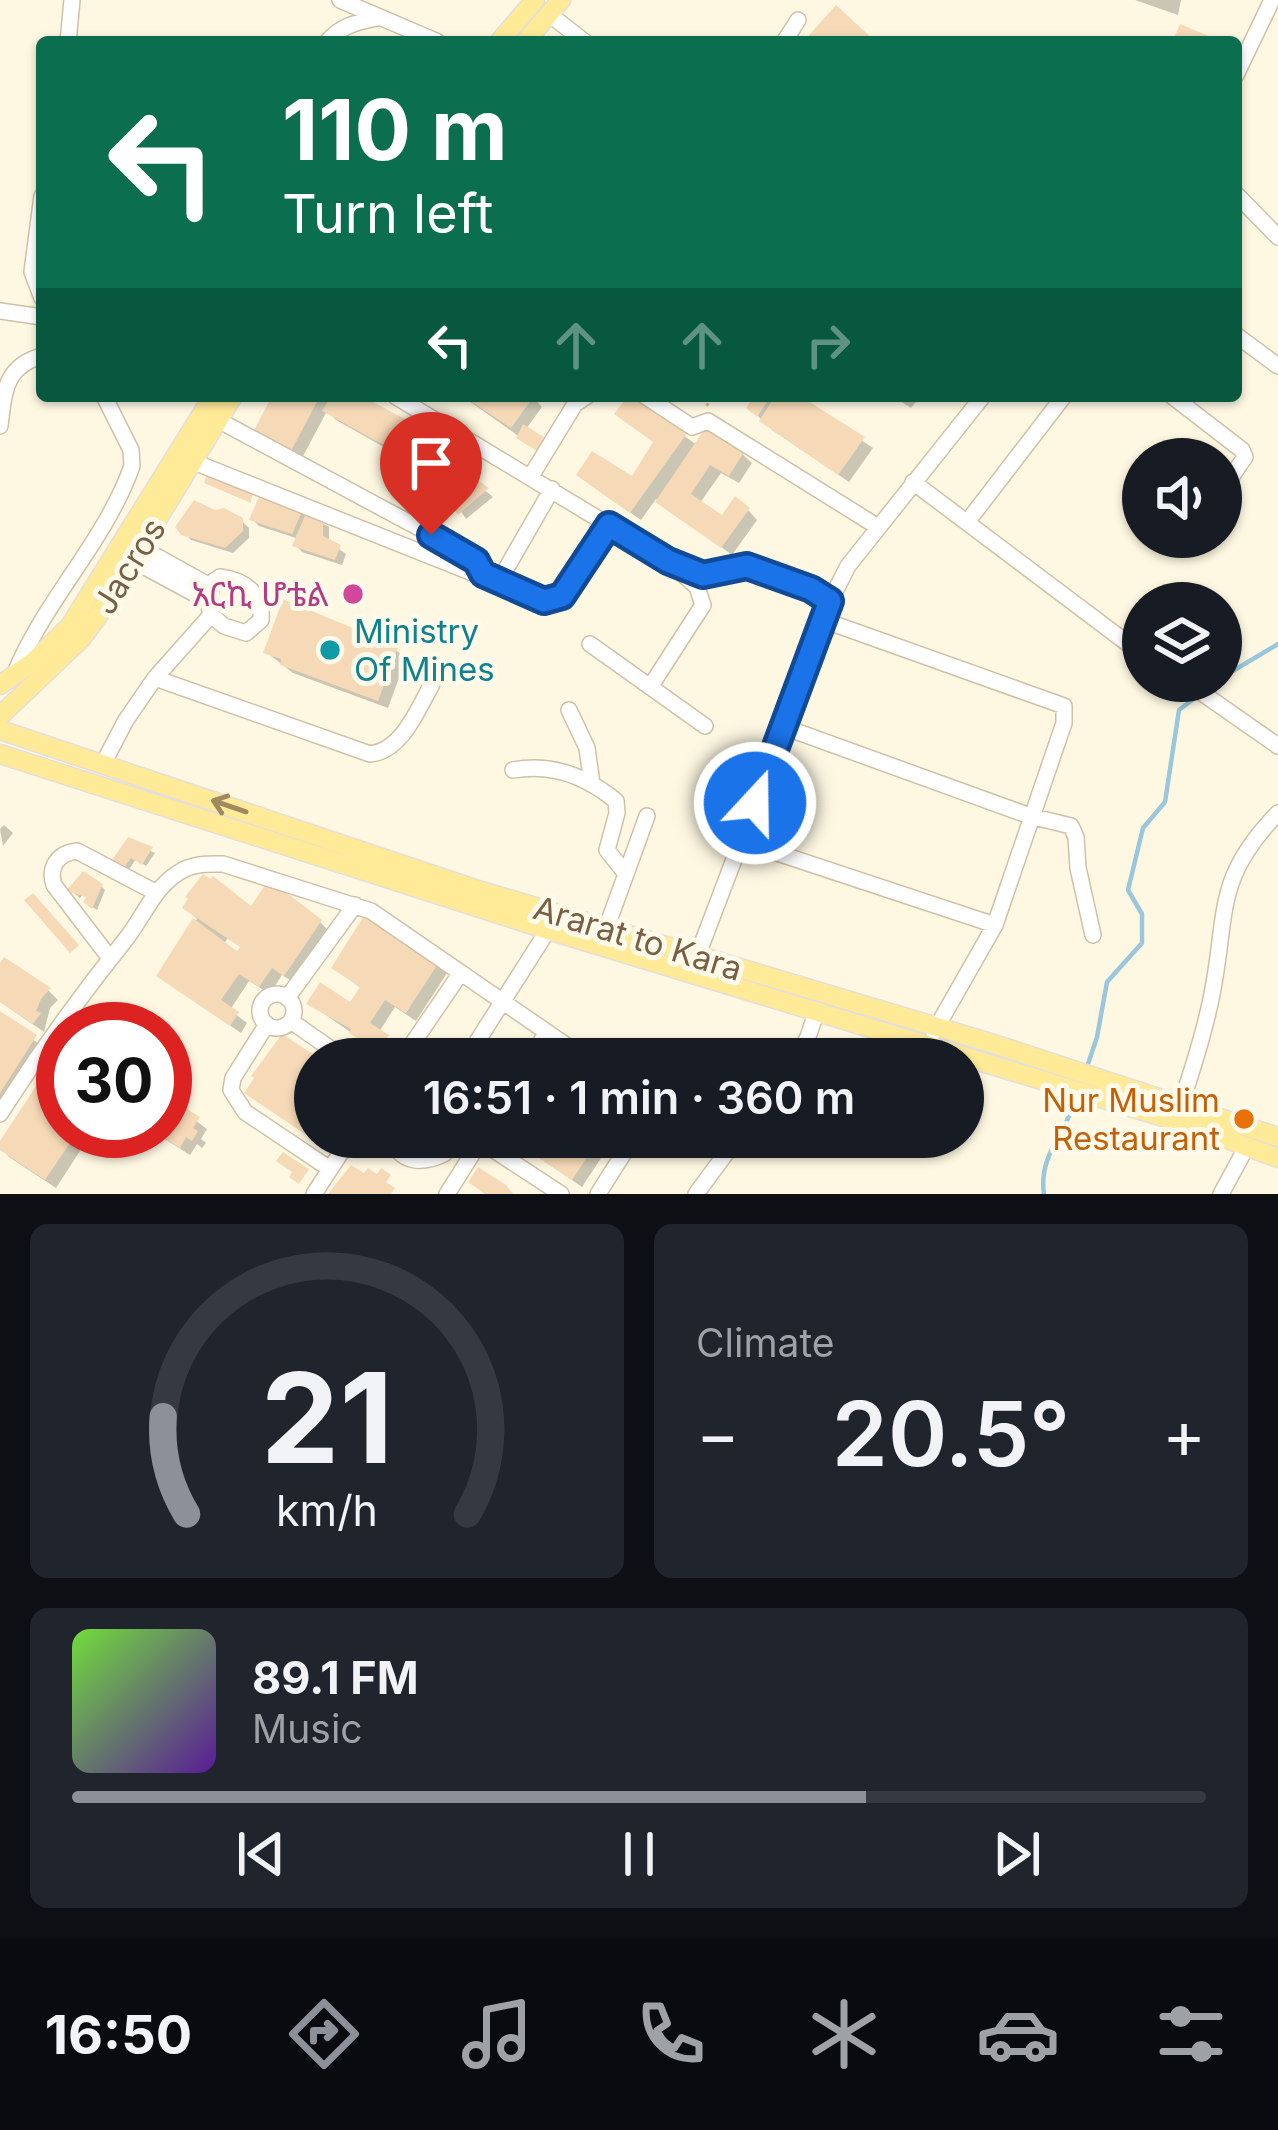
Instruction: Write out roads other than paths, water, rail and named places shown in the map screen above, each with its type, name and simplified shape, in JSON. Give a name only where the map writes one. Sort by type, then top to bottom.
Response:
[{"type":"main road","points":[[507,36],[548,5]]},
{"type":"main road","points":[[529,36],[548,5]]},
{"type":"main road","name":"Jacros","points":[[8,679],[70,626],[209,402]]},
{"type":"main road","name":"Jacros","points":[[0,716],[81,639],[229,402]]},
{"type":"main road","name":"Ararat to Kara","points":[[0,730],[817,1010],[932,1035]]},
{"type":"main road","name":"Ararat to Kara","points":[[0,754],[550,921],[606,929],[697,957],[1062,1075],[1107,1101],[1278,1158]]},
{"type":"main road","name":"Ararat to Kara","points":[[1062,1075],[1096,1076],[1278,1137]]},
{"type":"street","points":[[69,36],[72,0]]},
{"type":"street","points":[[340,0],[423,36]]},
{"type":"street","points":[[1242,63],[1272,0]]},
{"type":"street","points":[[548,5],[579,36]]},
{"type":"street","points":[[332,36],[355,22],[378,18]]},
{"type":"street","points":[[788,36],[798,20]]},
{"type":"street","points":[[1242,200],[1278,237]]},
{"type":"street","points":[[36,242],[32,272],[36,282]]},
{"type":"street","points":[[0,311],[36,316]]},
{"type":"street","points":[[1242,339],[1278,366]]},
{"type":"street","points":[[0,426],[2,387],[13,370],[36,359]]},
{"type":"street","points":[[8,679],[132,466],[131,450],[107,402]]},
{"type":"street","points":[[410,402],[668,561],[703,575],[747,566],[811,589],[830,601]]},
{"type":"street","points":[[531,476],[578,402]]},
{"type":"street","points":[[654,402],[692,427],[708,421],[878,527]]},
{"type":"street","points":[[697,957],[837,582],[977,402]]},
{"type":"street","points":[[968,521],[1059,402]]},
{"type":"street","points":[[1180,402],[1226,438]]},
{"type":"street","points":[[218,420],[461,551],[491,578]]},
{"type":"street","points":[[194,462],[544,601],[562,596],[609,525]]},
{"type":"street","points":[[913,482],[1122,639]]},
{"type":"street","points":[[491,578],[552,489]]},
{"type":"street","points":[[361,527],[371,503]]},
{"type":"street","points":[[104,762],[126,720],[210,601],[136,554]]},
{"type":"street","points":[[650,687],[703,605],[697,587],[668,561]]},
{"type":"street","points":[[824,620],[1064,706],[1064,723],[995,925],[932,1035]]},
{"type":"street","points":[[590,644],[705,726]]},
{"type":"street","points":[[155,678],[370,754],[391,747],[432,684]]},
{"type":"street","points":[[1216,702],[1278,746]]},
{"type":"street","points":[[569,710],[587,748],[592,784]]},
{"type":"street","points":[[784,728],[1030,816],[1071,826],[1093,935]]},
{"type":"street","points":[[513,770],[528,767],[574,773],[616,800],[607,850],[626,874]]},
{"type":"street","points":[[1181,1104],[1212,994],[1227,887],[1241,856],[1278,813]]},
{"type":"street","points":[[606,929],[647,816]]},
{"type":"street","points":[[741,841],[995,925]]},
{"type":"street","points":[[110,957],[55,885],[54,864],[67,852],[77,851],[155,892]]},
{"type":"street","points":[[0,1114],[40,1051],[142,918],[155,892],[180,871],[199,864],[223,864],[355,905],[393,923],[554,1038]]},
{"type":"street","points":[[287,998],[355,905]]},
{"type":"street","points":[[480,1038],[550,921]]},
{"type":"street","points":[[416,1038],[460,974]]},
{"type":"street","points":[[271,995],[287,998],[293,1004],[291,1021],[284,1027],[267,1024],[260,1009],[264,1000],[271,995]]},
{"type":"street","points":[[807,1038],[817,1010]]},
{"type":"street","points":[[291,1021],[315,1038]]},
{"type":"street","points":[[267,1024],[233,1078],[231,1090],[245,1112],[330,1169]]},
{"type":"street","points":[[543,1038],[546,1033]]},
{"type":"street","points":[[1221,1194],[1247,1146]]},
{"type":"street","points":[[314,1194],[337,1158]]},
{"type":"street","points":[[449,1158],[462,1168]]},
{"type":"street","points":[[447,1194],[469,1158]]},
{"type":"street","points":[[509,1158],[561,1194]]},
{"type":"street","points":[[598,1194],[621,1158]]},
{"type":"street","points":[[696,1194],[723,1158]]},
{"type":"waterway","points":[[1242,665],[1278,644]]},
{"type":"waterway","points":[[1087,1067],[1107,982],[1142,943],[1142,914],[1128,890],[1143,828],[1165,802],[1179,710],[1189,702]]},
{"type":"waterway","points":[[1044,1194],[1049,1156],[1078,1095]]},
{"type":"place","name":"አርኪ ሆቴል","points":[[353,594]]},
{"type":"place","name":"Ministry Of Mines","points":[[330,650]]},
{"type":"place","name":"Nur Muslim Restaurant","points":[[1244,1119]]}]
